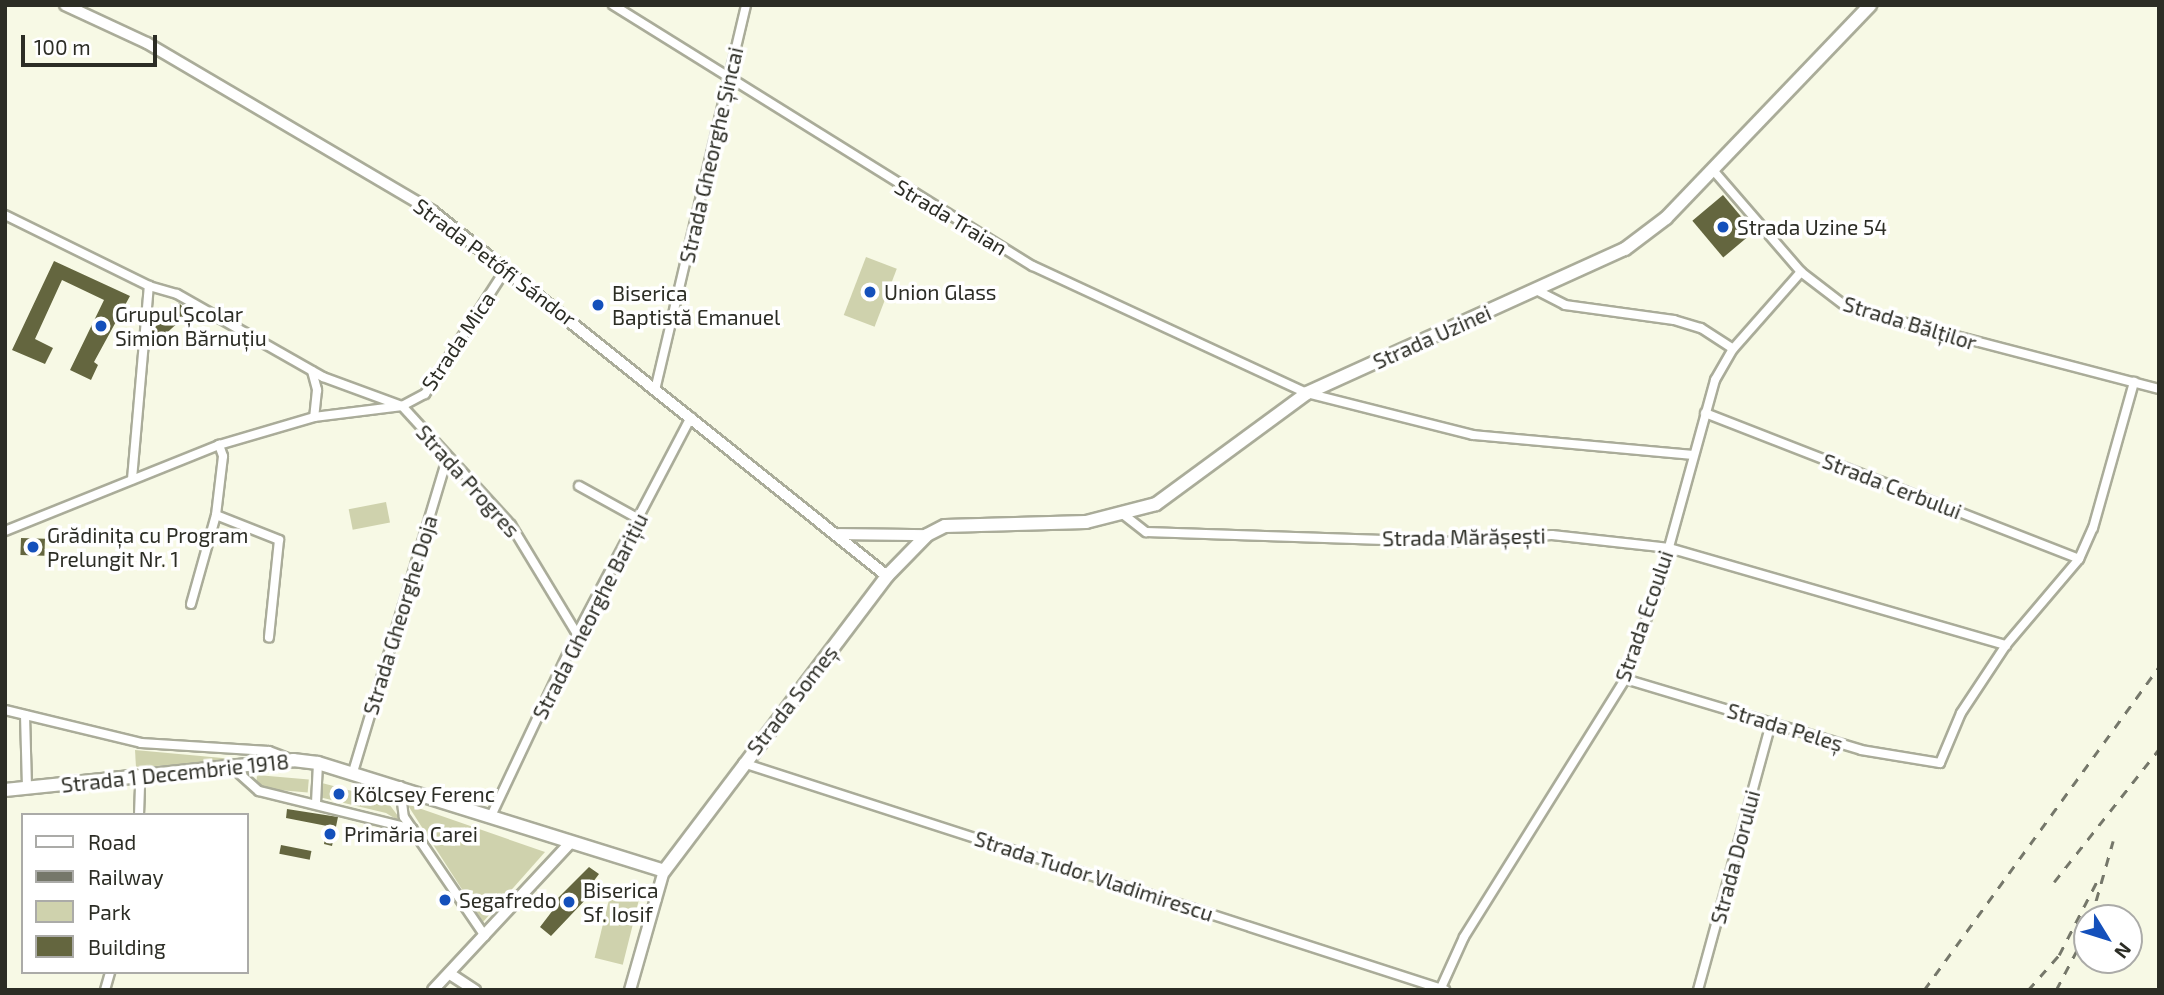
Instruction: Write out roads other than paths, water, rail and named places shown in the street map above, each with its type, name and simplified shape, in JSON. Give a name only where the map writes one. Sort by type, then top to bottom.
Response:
[{"type":"main road","name":"Strada Petőfi Sándor","points":[[65,5],[147,43],[360,166],[432,211],[656,386],[887,576]]},
{"type":"main road","name":"Strada Uzinei","points":[[927,535],[945,526],[1086,522],[1124,515],[1156,504],[1307,393],[1625,250],[1713,170],[1870,5]]},
{"type":"main road","points":[[839,534],[927,535]]},
{"type":"main road","name":"Strada Someș","points":[[664,871],[743,763],[887,576],[927,535]]},
{"type":"main road","name":"Strada 1 Decembrie 1918","points":[[5,790],[293,760],[318,763],[400,786],[664,871]]},
{"type":"main road","points":[[629,990],[664,871]]},
{"type":"street","name":"Strada Traian","points":[[613,5],[1033,266],[1307,393],[1472,435],[1581,449],[1692,455]]},
{"type":"street","name":"Strada Gheorghe Șincai","points":[[656,386],[746,5]]},
{"type":"street","name":"Strada Bălților","points":[[1713,170],[1801,272],[1848,308],[2159,388]]},
{"type":"street","points":[[5,215],[149,286],[177,294],[312,371],[402,406]]},
{"type":"street","name":"Strada Mica","points":[[402,406],[425,394],[506,269]]},
{"type":"street","name":"Strada Ecoului","points":[[1442,989],[1464,937],[1625,679],[1669,548],[1705,413],[1733,349],[1801,272]]},
{"type":"street","points":[[132,479],[149,286]]},
{"type":"street","points":[[1538,290],[1565,305],[1674,320],[1701,328],[1733,349]]},
{"type":"street","points":[[312,371],[317,390],[314,417]]},
{"type":"street","points":[[2006,645],[2079,559],[2093,528],[2134,382]]},
{"type":"street","name":"Strada Progres","points":[[5,531],[219,445],[314,417],[402,406],[511,525],[578,634]]},
{"type":"street","name":"Strada Cerbului","points":[[1705,413],[2079,559]]},
{"type":"street","name":"Strada Gheorghe Barițiu","points":[[491,816],[578,634],[691,417]]},
{"type":"street","points":[[191,604],[216,514],[223,456],[219,445]]},
{"type":"street","name":"Strada Gheorghe Doja","points":[[353,772],[447,458]]},
{"type":"street","points":[[579,486],[639,519]]},
{"type":"street","points":[[216,514],[279,540],[269,637]]},
{"type":"street","name":"Strada Mărășești","points":[[1124,515],[1146,531],[1444,542],[1541,534],[1669,548],[2006,645]]},
{"type":"street","name":"Strada Peleș","points":[[1625,679],[1771,723],[1931,764],[1945,758],[1961,713],[2006,645]]},
{"type":"street","points":[[5,710],[141,743],[269,751],[293,760]]},
{"type":"street","points":[[24,715],[27,787]]},
{"type":"street","name":"Strada Dorului","points":[[1698,990],[1771,723]]},
{"type":"street","points":[[316,803],[318,763]]},
{"type":"street","name":"Strada Tudor Vladimirescu","points":[[743,763],[1442,989]]},
{"type":"street","points":[[232,767],[248,786],[412,829]]},
{"type":"street","points":[[139,813],[140,777]]},
{"type":"street","points":[[400,786],[404,817],[485,936]]},
{"type":"street","points":[[433,990],[569,842]]},
{"type":"street","points":[[450,974],[475,990]]},
{"type":"railway","points":[[1924,990],[2159,666]]},
{"type":"railway","points":[[2054,882],[2159,749]]},
{"type":"railway","points":[[2095,904],[2113,841]]},
{"type":"railway","points":[[2028,990],[2059,955],[2098,879]]},
{"type":"railway","points":[[2056,990],[2073,958]]},
{"type":"place","name":"Strada Uzine 54","points":[[1723,227]]},
{"type":"place","name":"Union Glass","points":[[870,292]]},
{"type":"place","name":"Biserica Baptistă Emanuel","points":[[598,305]]},
{"type":"place","name":"Grupul Școlar Simion Bărnuțiu","points":[[101,326]]},
{"type":"place","name":"Grădinița cu Program Prelungit Nr. 1","points":[[33,547]]},
{"type":"place","name":"Kölcsey Ferenc","points":[[339,794]]},
{"type":"place","name":"Primăria Carei","points":[[330,834]]},
{"type":"place","name":"Segafredo","points":[[445,900]]},
{"type":"place","name":"Biserica Sf. Iosif","points":[[569,902]]}]
